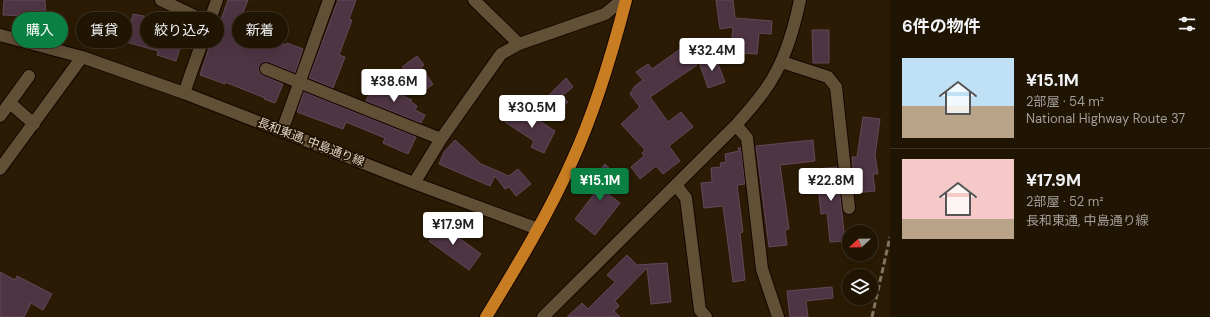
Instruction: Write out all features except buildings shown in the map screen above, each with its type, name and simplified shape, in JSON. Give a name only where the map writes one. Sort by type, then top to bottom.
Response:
[{"type":"highway","points":[[486,317],[538,229],[573,160],[600,90],[626,0]]},
{"type":"street","points":[[161,0],[186,12]]},
{"type":"street","points":[[213,12],[218,0]]},
{"type":"street","points":[[282,131],[329,0]]},
{"type":"street","points":[[474,0],[518,44]]},
{"type":"street","points":[[414,182],[441,139],[501,54],[518,44],[605,14],[622,0]]},
{"type":"street","points":[[551,314],[736,125],[763,94],[782,62],[797,16],[800,0]]},
{"type":"street","name":"長和東通, 中島通り線","points":[[0,35],[82,57],[184,93],[538,229]]},
{"type":"street","points":[[184,93],[200,48]]},
{"type":"street","points":[[0,169],[82,57]]},
{"type":"street","points":[[782,62],[828,76],[836,87],[849,208]]},
{"type":"street","points":[[266,69],[441,139]]},
{"type":"street","points":[[0,116],[30,76]]},
{"type":"street","points":[[10,103],[34,124]]},
{"type":"street","points":[[736,125],[747,138],[762,268],[778,317]]},
{"type":"street","points":[[676,185],[686,198],[700,310],[706,317]]},
{"type":"railway","points":[[872,317],[890,237]]}]
